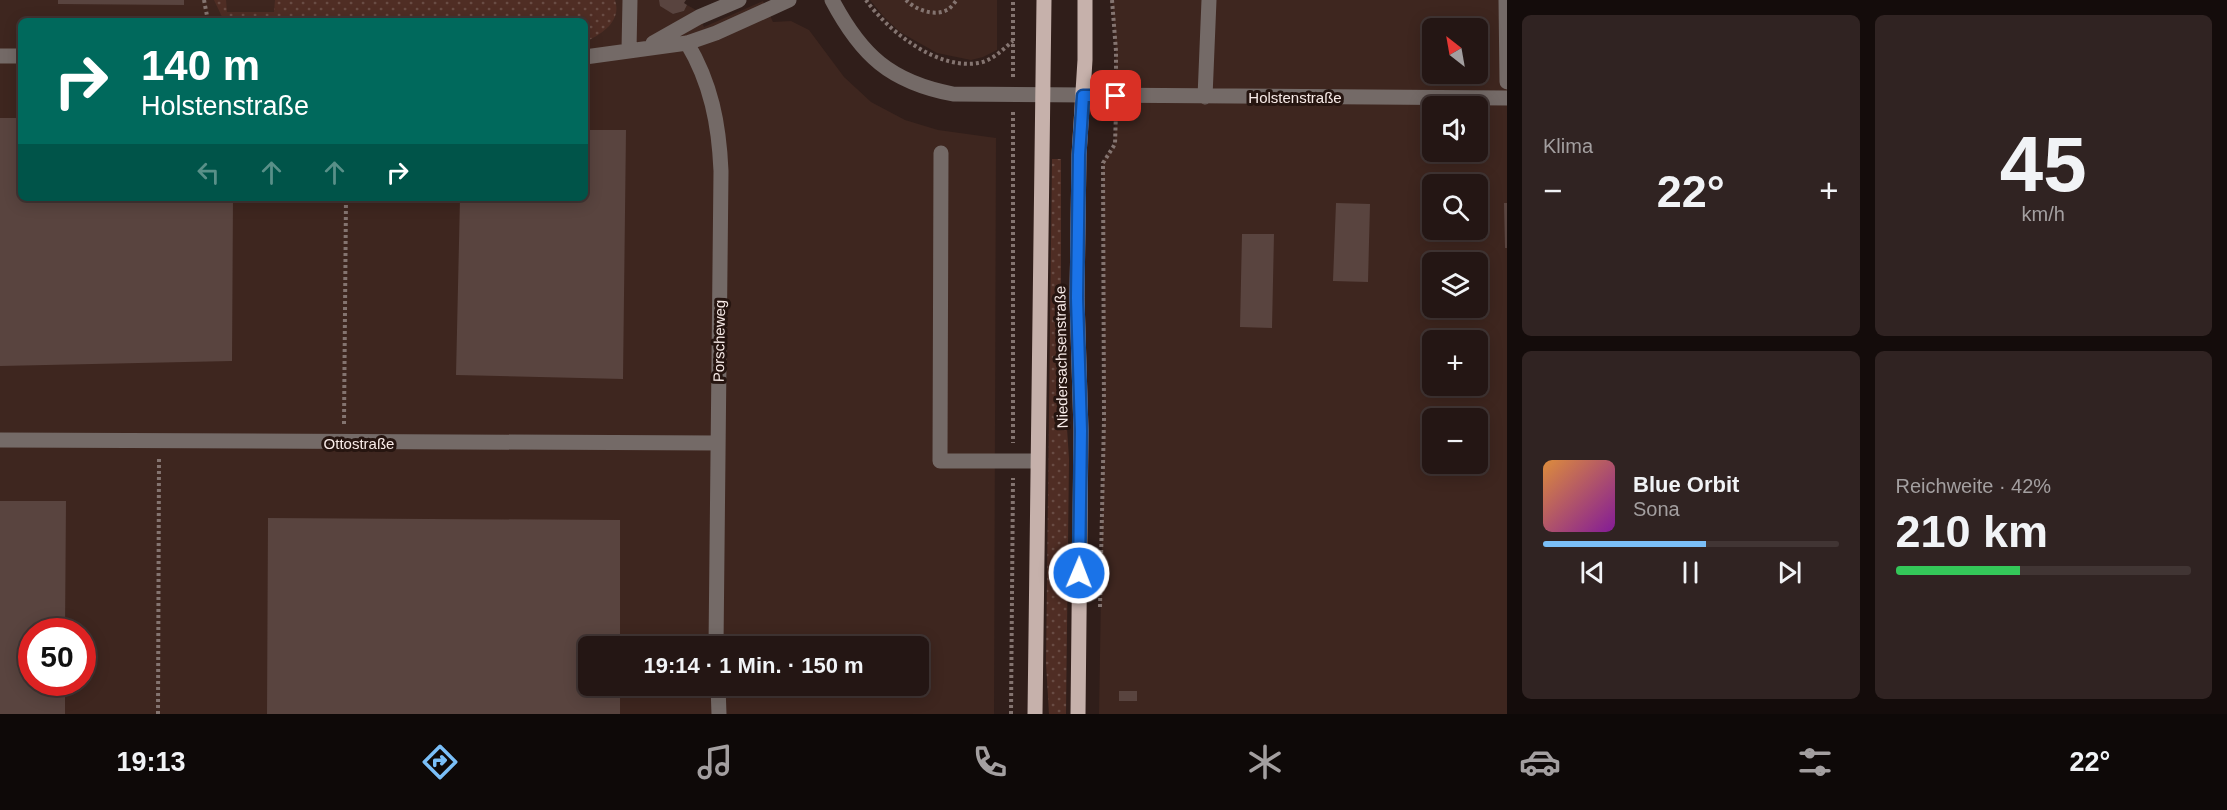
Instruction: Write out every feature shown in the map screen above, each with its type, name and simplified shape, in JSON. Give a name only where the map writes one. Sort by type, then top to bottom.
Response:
[{"type":"main road","name":"Niedersachsenstraße","points":[[1035,714],[1044,0]]},
{"type":"main road","name":"Niedersachsenstraße","points":[[1078,714],[1081,431],[1077,298],[1079,155],[1085,0]]},
{"type":"street","points":[[588,57],[687,42],[716,33],[789,0]]},
{"type":"street","name":"Holstenstraße","points":[[832,0],[863,50],[887,69],[921,86],[953,94],[1507,98]]},
{"type":"street","points":[[1205,97],[1209,0]]},
{"type":"street","points":[[1506,0],[1507,82]]},
{"type":"street","points":[[647,47],[699,17],[733,2]]},
{"type":"street","points":[[628,51],[630,7]]},
{"type":"street","name":"Porscheweg","points":[[687,42],[712,100],[720,142],[717,636]]},
{"type":"street","points":[[0,56],[18,56]]},
{"type":"street","points":[[941,153],[940,461],[1037,461]]},
{"type":"street","name":"Ottostraße","points":[[0,440],[718,443]]},
{"type":"street","points":[[718,696],[719,714]]},
{"type":"path","points":[[204,0],[207,18]]},
{"type":"path","points":[[866,0],[889,28],[922,50],[948,60],[971,64],[992,58],[1013,41],[1014,0]]},
{"type":"path","points":[[906,0],[921,11],[934,13],[947,10],[957,0]]},
{"type":"path","points":[[1011,714],[1013,155]]},
{"type":"path","points":[[1100,614],[1104,419],[1103,163],[1106,155]]},
{"type":"path","points":[[344,443],[346,201]]},
{"type":"path","points":[[158,714],[159,442]]},
{"type":"shaded area","points":[[0,0],[660,0],[673,14],[684,11],[687,5],[696,10],[704,27],[763,1],[773,22],[791,21],[809,30],[844,77],[871,102],[905,120],[938,130],[996,138],[994,714],[0,714]]},
{"type":"shaded area","points":[[214,0],[226,0],[227,12],[274,12],[275,0],[615,0],[616,8],[616,14],[609,26],[588,40],[588,18],[223,18]]},
{"type":"shaded area","points":[[870,0],[997,0],[997,50],[971,60],[937,53],[900,32]]},
{"type":"shaded area","points":[[1112,0],[1507,0],[1507,714],[1099,714],[1104,419],[1103,163],[1106,155],[1114,147],[1116,51]]},
{"type":"shaded area","points":[[1052,159],[1061,159],[1061,335],[1069,459],[1066,714],[1049,714],[1046,663]]},
{"type":"building","points":[[58,0],[184,0],[184,5],[58,4]]},
{"type":"building","points":[[659,0],[686,0],[684,3],[687,5],[684,11],[673,14],[660,6]]},
{"type":"building","points":[[0,118],[18,118],[18,201],[233,201],[232,361],[0,366]]},
{"type":"building","points":[[588,130],[626,130],[623,379],[456,375],[460,201],[588,201]]},
{"type":"building","points":[[1336,203],[1370,204],[1368,282],[1333,281]]},
{"type":"building","points":[[1504,203],[1507,203],[1507,248],[1505,248]]},
{"type":"building","points":[[1242,234],[1274,234],[1272,328],[1240,327]]},
{"type":"building","points":[[0,501],[66,501],[65,618],[18,618],[18,696],[65,696],[65,714],[0,714]]},
{"type":"building","points":[[268,518],[620,520],[620,636],[578,636],[578,696],[620,696],[620,714],[267,714]]},
{"type":"building","points":[[1119,691],[1137,691],[1137,701],[1119,701]]},
{"type":"route","points":[[1079,573],[1081,431],[1077,298],[1079,155],[1083,96],[1116,96]]}]
